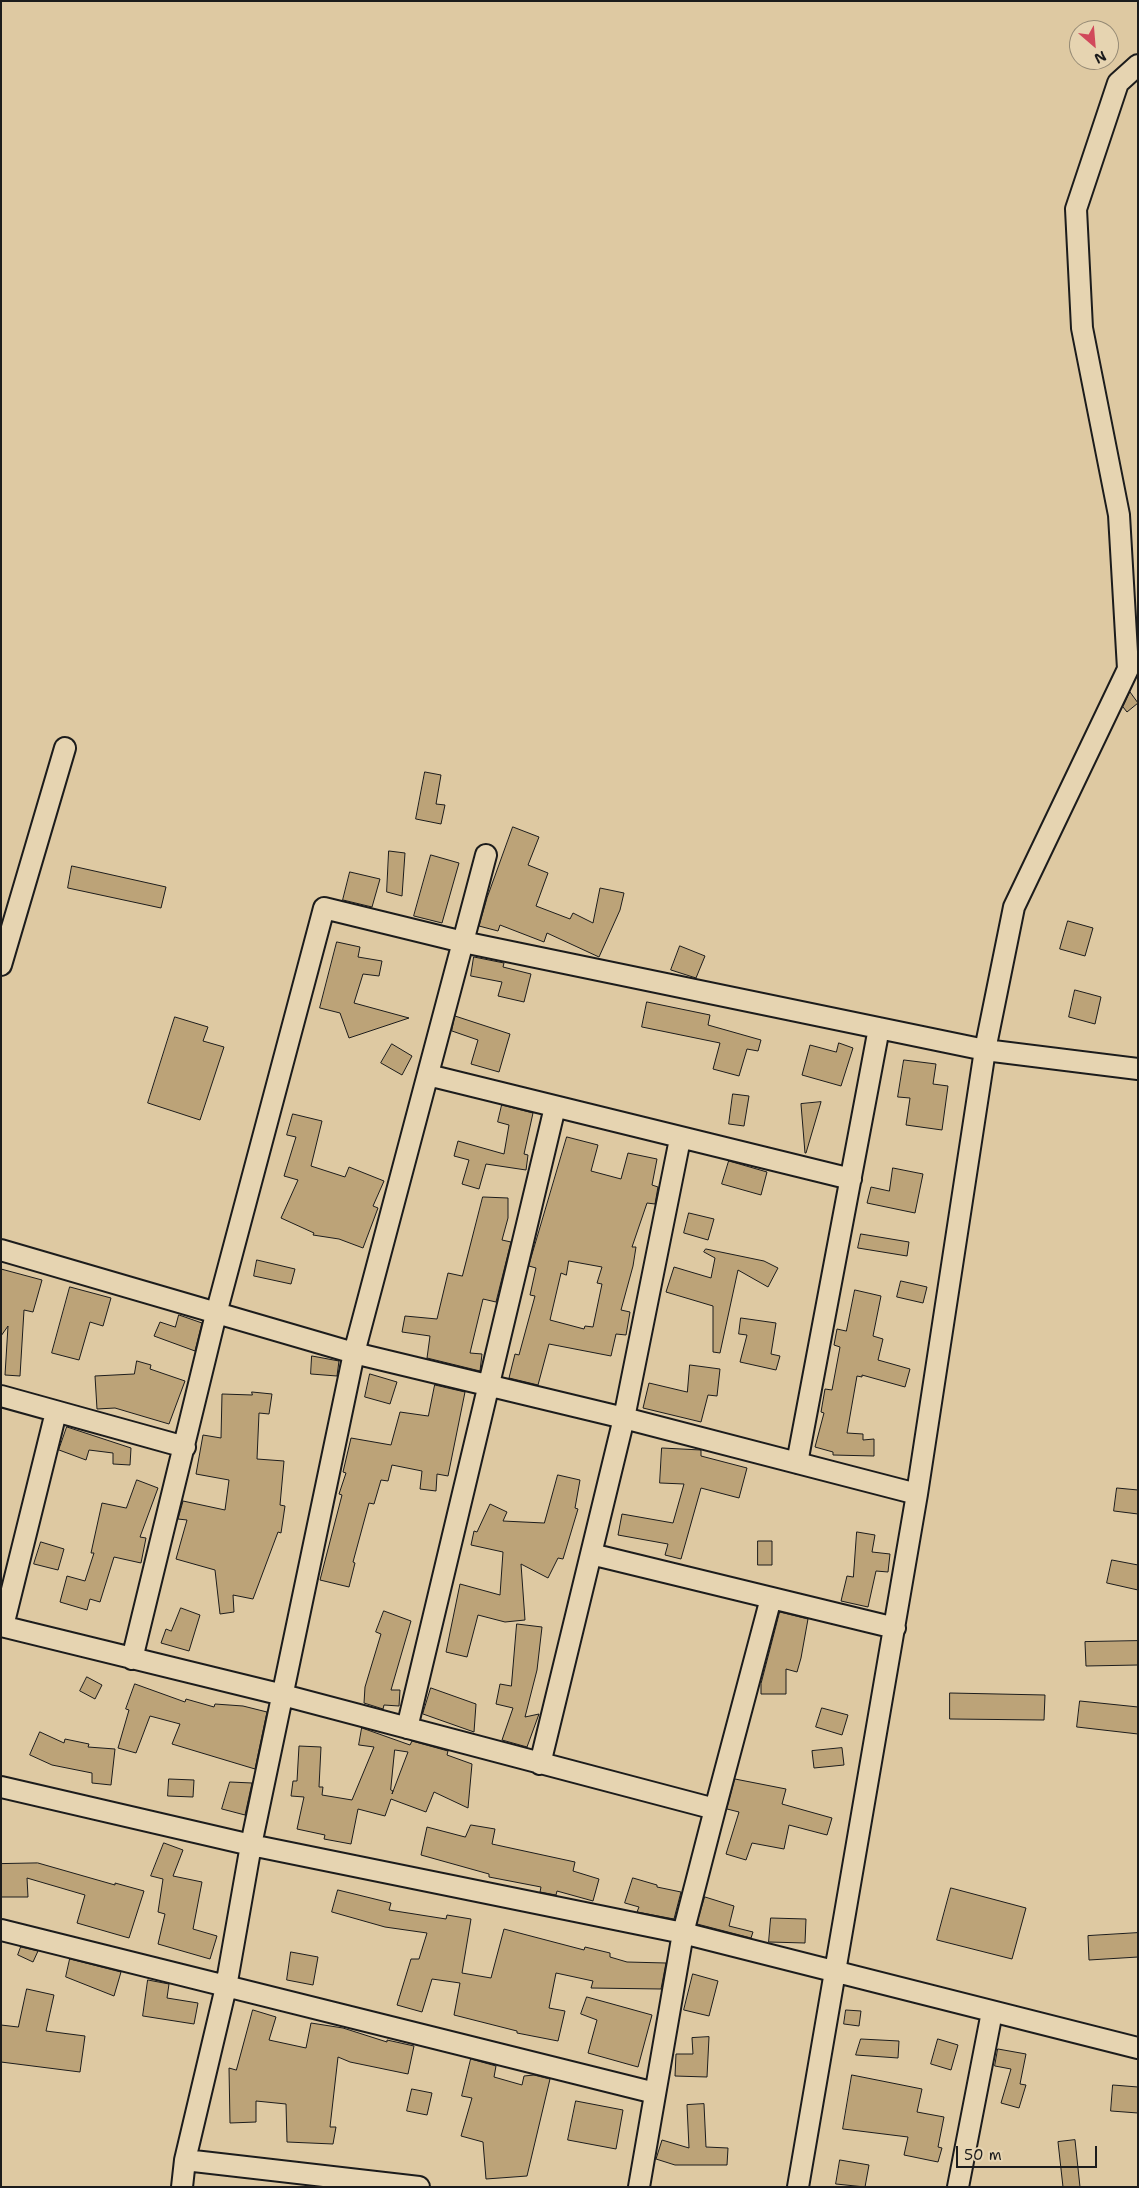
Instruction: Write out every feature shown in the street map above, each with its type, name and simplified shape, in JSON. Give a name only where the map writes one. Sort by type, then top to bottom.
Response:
[{"type":"street","points":[[798,2187],[895,1628],[985,1050],[1014,907],[1128,669],[1128,516],[1082,328],[1076,209],[1118,83],[1138,65]]},
{"type":"street","points":[[1,965],[65,748]]},
{"type":"street","points":[[182,2187],[185,2160],[226,1987],[251,1845],[354,1353],[486,855]]},
{"type":"street","points":[[132,1659],[216,1314],[324,908],[463,942],[985,1050],[1138,1070]]},
{"type":"street","points":[[797,1463],[878,1028]]},
{"type":"street","points":[[428,1075],[851,1179]]},
{"type":"street","points":[[407,1728],[487,1385],[556,1107]]},
{"type":"street","points":[[540,1764],[624,1418],[680,1138]]},
{"type":"street","points":[[1,1250],[354,1353],[624,1418],[917,1494]]},
{"type":"street","points":[[1,1396],[185,1446]]},
{"type":"street","points":[[56,1412],[2,1626],[283,1695],[715,1809]]},
{"type":"street","points":[[591,1554],[895,1628]]},
{"type":"street","points":[[639,2187],[683,1933],[771,1598]]},
{"type":"street","points":[[1,1787],[251,1845],[683,1933],[1138,2048]]},
{"type":"street","points":[[1,1930],[655,2093]]},
{"type":"street","points":[[958,2187],[992,2012]]},
{"type":"street","points":[[185,2160],[419,2187]]},
{"type":"building","points":[[1130,692],[1138,703],[1127,712],[1123,707]]},
{"type":"building","points":[[425,772],[441,775],[436,804],[445,805],[441,824],[416,819]]},
{"type":"building","points":[[513,827],[539,837],[528,865],[548,873],[536,906],[570,919],[573,913],[593,923],[600,888],[624,893],[620,910],[599,957],[547,933],[544,942],[500,925],[498,931],[479,926],[487,898]]},
{"type":"building","points":[[389,851],[405,853],[402,896],[387,892]]},
{"type":"building","points":[[431,855],[459,863],[442,923],[414,916]]},
{"type":"building","points":[[72,866],[166,887],[161,908],[68,888]]},
{"type":"building","points":[[350,872],[380,879],[372,907],[343,900]]},
{"type":"building","points":[[1068,921],[1093,928],[1085,956],[1060,949]]},
{"type":"building","points":[[337,942],[360,947],[358,957],[382,961],[379,976],[363,974],[354,1003],[409,1018],[349,1038],[340,1013],[320,1008]]},
{"type":"building","points":[[680,946],[705,956],[696,978],[671,970]]},
{"type":"building","points":[[474,957],[504,963],[503,967],[531,974],[524,1002],[498,996],[502,982],[471,976]]},
{"type":"building","points":[[1075,990],[1101,997],[1095,1024],[1069,1017]]},
{"type":"building","points":[[647,1002],[710,1015],[708,1025],[761,1040],[758,1051],[747,1049],[739,1076],[713,1069],[720,1043],[642,1027]]},
{"type":"building","points":[[455,1016],[510,1034],[499,1072],[471,1064],[478,1040],[452,1031]]},
{"type":"building","points":[[175,1017],[208,1027],[203,1041],[224,1047],[200,1120],[148,1103]]},
{"type":"building","points":[[839,1043],[853,1048],[841,1086],[802,1075],[810,1045],[836,1052]]},
{"type":"building","points":[[392,1044],[412,1056],[402,1075],[381,1063]]},
{"type":"building","points":[[904,1060],[936,1064],[933,1084],[948,1086],[942,1130],[906,1125],[910,1098],[898,1097]]},
{"type":"building","points":[[733,1094],[749,1096],[744,1126],[729,1124]]},
{"type":"building","points":[[821,1102],[806,1153],[805,1153],[801,1104]]},
{"type":"building","points":[[502,1105],[533,1113],[524,1154],[528,1155],[526,1170],[486,1164],[479,1189],[462,1184],[469,1160],[454,1156],[458,1141],[504,1154],[509,1125],[498,1122]]},
{"type":"building","points":[[293,1114],[322,1121],[311,1166],[345,1177],[349,1167],[384,1181],[373,1206],[378,1208],[363,1248],[339,1239],[313,1235],[314,1233],[281,1218],[298,1180],[284,1176],[296,1137],[287,1135]]},
{"type":"building","points":[[567,1137],[598,1145],[591,1171],[621,1179],[628,1153],[657,1159],[652,1185],[658,1187],[655,1204],[647,1203],[632,1247],[636,1247],[633,1266],[621,1310],[630,1312],[626,1335],[616,1334],[611,1356],[549,1344],[538,1385],[509,1378],[515,1354],[519,1355],[535,1296],[530,1295],[536,1268],[529,1266]],"holes":[[[569,1261],[602,1267],[597,1283],[602,1284],[593,1327],[585,1326],[584,1329],[550,1320],[561,1273],[566,1275]]]},
{"type":"building","points":[[729,1161],[767,1172],[761,1195],[722,1184]]},
{"type":"building","points":[[893,1168],[923,1174],[915,1213],[867,1203],[871,1187],[889,1191]]},
{"type":"building","points":[[483,1197],[508,1198],[508,1218],[502,1240],[511,1242],[496,1302],[483,1299],[470,1353],[482,1354],[480,1371],[427,1358],[430,1336],[402,1332],[405,1316],[437,1319],[448,1273],[462,1276]]},
{"type":"building","points":[[689,1213],[714,1219],[708,1240],[684,1233]]},
{"type":"building","points":[[861,1234],[909,1242],[907,1256],[858,1248]]},
{"type":"building","points":[[706,1249],[764,1261],[778,1268],[768,1287],[738,1270],[720,1353],[713,1352],[713,1306],[666,1292],[674,1267],[711,1278],[715,1258],[704,1252]]},
{"type":"building","points":[[257,1260],[295,1269],[291,1284],[254,1276]]},
{"type":"building","points":[[1,1269],[42,1280],[33,1312],[24,1310],[20,1376],[5,1375],[8,1326],[1,1336]]},
{"type":"building","points":[[901,1281],[927,1287],[923,1303],[897,1297]]},
{"type":"building","points":[[70,1287],[111,1298],[103,1326],[90,1322],[79,1360],[52,1353]]},
{"type":"building","points":[[855,1290],[881,1296],[873,1336],[883,1339],[878,1360],[910,1369],[905,1387],[862,1375],[862,1377],[857,1376],[847,1433],[863,1434],[863,1440],[874,1439],[874,1456],[833,1455],[833,1452],[815,1447],[824,1413],[821,1412],[825,1389],[832,1390],[840,1347],[834,1345],[837,1329],[846,1331]]},
{"type":"building","points":[[179,1315],[202,1323],[195,1351],[154,1336],[160,1322],[175,1327]]},
{"type":"building","points":[[741,1318],[776,1323],[771,1354],[780,1356],[776,1370],[740,1362],[747,1335],[739,1334]]},
{"type":"building","points":[[312,1356],[339,1361],[337,1376],[311,1374]]},
{"type":"building","points":[[137,1361],[151,1365],[150,1369],[185,1381],[169,1424],[115,1408],[97,1409],[95,1376],[134,1374]]},
{"type":"building","points":[[690,1365],[720,1369],[717,1396],[708,1395],[701,1422],[643,1408],[649,1383],[687,1392]]},
{"type":"building","points":[[370,1374],[397,1382],[390,1404],[365,1397]]},
{"type":"building","points":[[435,1385],[465,1392],[448,1476],[437,1474],[436,1491],[420,1489],[422,1471],[392,1465],[388,1481],[381,1480],[374,1504],[369,1503],[353,1562],[355,1563],[349,1587],[320,1580],[342,1495],[339,1494],[346,1473],[343,1472],[351,1438],[391,1445],[400,1412],[428,1416]]},
{"type":"building","points":[[252,1392],[272,1394],[269,1414],[259,1413],[257,1459],[284,1461],[280,1505],[285,1506],[281,1533],[278,1532],[253,1599],[233,1595],[234,1612],[220,1614],[215,1570],[176,1559],[187,1520],[178,1519],[183,1501],[225,1510],[229,1480],[196,1474],[203,1435],[221,1438],[222,1394],[252,1395]]},
{"type":"building","points":[[67,1427],[131,1448],[130,1465],[113,1464],[113,1453],[89,1450],[86,1460],[59,1450]]},
{"type":"building","points":[[662,1448],[701,1450],[701,1456],[747,1468],[739,1498],[701,1488],[681,1559],[665,1555],[668,1544],[618,1535],[622,1514],[673,1523],[684,1484],[660,1483]]},
{"type":"building","points":[[558,1475],[580,1480],[575,1508],[578,1509],[563,1559],[558,1558],[548,1578],[521,1564],[525,1620],[505,1622],[478,1615],[467,1657],[446,1652],[460,1584],[500,1595],[503,1552],[471,1545],[474,1531],[477,1532],[490,1504],[507,1512],[503,1521],[544,1523]]},
{"type":"building","points":[[137,1480],[158,1488],[140,1537],[146,1538],[141,1563],[114,1557],[100,1602],[90,1599],[87,1610],[60,1602],[67,1576],[85,1581],[94,1553],[91,1553],[102,1503],[126,1508]]},
{"type":"building","points":[[1117,1488],[1138,1490],[1138,1514],[1114,1511]]},
{"type":"building","points":[[857,1532],[875,1535],[872,1552],[890,1554],[888,1572],[876,1571],[868,1607],[841,1601],[847,1576],[853,1577]]},
{"type":"building","points":[[758,1541],[772,1541],[772,1565],[758,1565]]},
{"type":"building","points":[[41,1542],[64,1549],[58,1570],[34,1564]]},
{"type":"building","points":[[1112,1560],[1138,1565],[1138,1590],[1107,1583]]},
{"type":"building","points":[[181,1608],[200,1615],[189,1651],[161,1643],[166,1629],[171,1631]]},
{"type":"building","points":[[384,1611],[411,1621],[391,1690],[400,1690],[399,1706],[384,1705],[383,1709],[364,1703],[365,1687],[381,1634],[376,1632]]},
{"type":"building","points":[[780,1612],[808,1619],[801,1658],[797,1672],[786,1669],[786,1694],[761,1694],[761,1684]]},
{"type":"building","points":[[517,1624],[542,1627],[537,1670],[525,1717],[539,1714],[527,1747],[502,1740],[513,1708],[496,1704],[500,1684],[511,1686]]},
{"type":"building","points":[[1138,1641],[1138,1665],[1086,1666],[1085,1642]]},
{"type":"building","points":[[87,1677],[102,1685],[95,1699],[80,1691]]},
{"type":"building","points":[[135,1684],[185,1702],[186,1699],[214,1707],[215,1704],[243,1706],[267,1712],[255,1769],[172,1744],[180,1724],[150,1716],[136,1753],[118,1748],[129,1710],[126,1709]]},
{"type":"building","points":[[431,1688],[476,1704],[474,1732],[423,1714]]},
{"type":"building","points":[[950,1693],[1045,1695],[1044,1720],[950,1719]]},
{"type":"building","points":[[1080,1701],[1138,1707],[1138,1734],[1077,1727]]},
{"type":"building","points":[[822,1708],[848,1715],[842,1735],[816,1727]]},
{"type":"building","points":[[362,1728],[410,1745],[412,1741],[448,1751],[447,1755],[472,1764],[468,1808],[434,1792],[426,1812],[391,1799],[385,1816],[358,1809],[351,1844],[324,1839],[325,1835],[297,1829],[304,1797],[291,1796],[293,1781],[297,1781],[299,1746],[321,1747],[319,1787],[323,1787],[322,1795],[352,1800],[374,1747],[359,1745]],"holes":[[[395,1750],[408,1752],[392,1794]]]},
{"type":"building","points":[[40,1732],[64,1743],[65,1739],[89,1744],[88,1747],[115,1749],[111,1785],[92,1783],[92,1773],[52,1765],[30,1755]]},
{"type":"building","points":[[842,1748],[844,1765],[814,1768],[812,1751]]},
{"type":"building","points":[[169,1779],[194,1780],[193,1797],[168,1796]]},
{"type":"building","points":[[735,1779],[786,1789],[782,1804],[832,1818],[827,1835],[789,1825],[784,1849],[752,1843],[746,1860],[726,1854],[739,1812],[727,1809]]},
{"type":"building","points":[[230,1782],[252,1783],[245,1815],[222,1809]]},
{"type":"building","points":[[471,1825],[495,1829],[492,1844],[575,1862],[573,1871],[599,1879],[593,1901],[557,1891],[556,1895],[540,1892],[541,1887],[489,1877],[489,1874],[421,1855],[427,1827],[465,1837]]},
{"type":"building","points":[[164,1843],[183,1850],[173,1876],[202,1882],[193,1929],[217,1936],[210,1959],[158,1944],[165,1914],[158,1912],[163,1879],[151,1876]]},
{"type":"building","points":[[38,1863],[115,1885],[115,1883],[144,1891],[129,1938],[77,1923],[85,1895],[27,1878],[28,1897],[1,1897],[1,1864]]},
{"type":"building","points":[[633,1878],[657,1885],[657,1887],[681,1892],[674,1919],[637,1912],[639,1907],[625,1903]]},
{"type":"building","points":[[951,1888],[1026,1908],[1012,1959],[937,1940]]},
{"type":"building","points":[[338,1890],[391,1903],[389,1910],[446,1919],[447,1915],[471,1919],[462,1973],[491,1978],[504,1929],[584,1950],[585,1947],[610,1953],[610,1957],[627,1962],[666,1963],[661,1989],[591,1988],[593,1981],[556,1973],[549,2008],[565,2011],[558,2041],[517,2033],[517,2031],[454,2015],[460,1983],[432,1979],[422,2012],[397,2005],[411,1959],[419,1959],[427,1933],[385,1927],[332,1912]]},
{"type":"building","points":[[705,1897],[734,1906],[729,1926],[753,1932],[751,1938],[697,1924]]},
{"type":"building","points":[[771,1918],[806,1919],[805,1943],[769,1942]]},
{"type":"building","points":[[1138,1933],[1138,1957],[1089,1960],[1088,1936]]},
{"type":"building","points":[[21,1947],[38,1951],[33,1962],[18,1955]]},
{"type":"building","points":[[291,1952],[318,1957],[313,1985],[287,1980]]},
{"type":"building","points":[[70,1959],[121,1972],[114,1996],[66,1977]]},
{"type":"building","points":[[693,1974],[718,1981],[709,2016],[684,2010]]},
{"type":"building","points":[[148,1980],[169,1984],[167,1998],[198,2003],[194,2024],[143,2016]]},
{"type":"building","points":[[27,1989],[54,1995],[46,2031],[85,2036],[80,2072],[1,2062],[1,2025],[18,2027]]},
{"type":"building","points":[[587,1997],[652,2015],[638,2067],[588,2053],[597,2020],[581,2014]]},
{"type":"building","points":[[253,2010],[276,2017],[269,2040],[306,2048],[311,2023],[343,2028],[387,2042],[387,2040],[414,2046],[408,2074],[350,2062],[338,2057],[330,2127],[336,2127],[333,2144],[287,2142],[286,2104],[256,2101],[256,2122],[230,2123],[229,2068],[236,2070]]},
{"type":"building","points":[[846,2010],[861,2011],[859,2026],[844,2024]]},
{"type":"building","points":[[709,2037],[707,2077],[675,2076],[676,2054],[693,2054],[692,2038]]},
{"type":"building","points":[[861,2039],[899,2041],[898,2058],[856,2055]]},
{"type":"building","points":[[938,2039],[958,2045],[951,2070],[931,2064]]},
{"type":"building","points":[[998,2049],[1026,2054],[1020,2084],[1026,2085],[1019,2108],[1001,2103],[1011,2069],[995,2066]]},
{"type":"building","points":[[471,2059],[496,2066],[494,2077],[522,2085],[524,2076],[534,2075],[550,2079],[527,2176],[486,2179],[483,2142],[461,2136],[472,2098],[462,2096]]},
{"type":"building","points":[[852,2075],[922,2089],[917,2112],[944,2117],[938,2147],[942,2148],[938,2162],[904,2155],[908,2137],[843,2129]]},
{"type":"building","points":[[1113,2085],[1138,2087],[1138,2113],[1111,2111]]},
{"type":"building","points":[[412,2089],[432,2093],[427,2115],[407,2111]]},
{"type":"building","points":[[576,2101],[623,2110],[616,2149],[568,2140]]},
{"type":"building","points":[[704,2104],[706,2147],[728,2148],[727,2165],[675,2165],[656,2159],[662,2140],[689,2148],[687,2105]]},
{"type":"building","points":[[1075,2140],[1080,2187],[1063,2187],[1058,2142]]},
{"type":"building","points":[[840,2160],[869,2165],[865,2187],[836,2184]]}]
